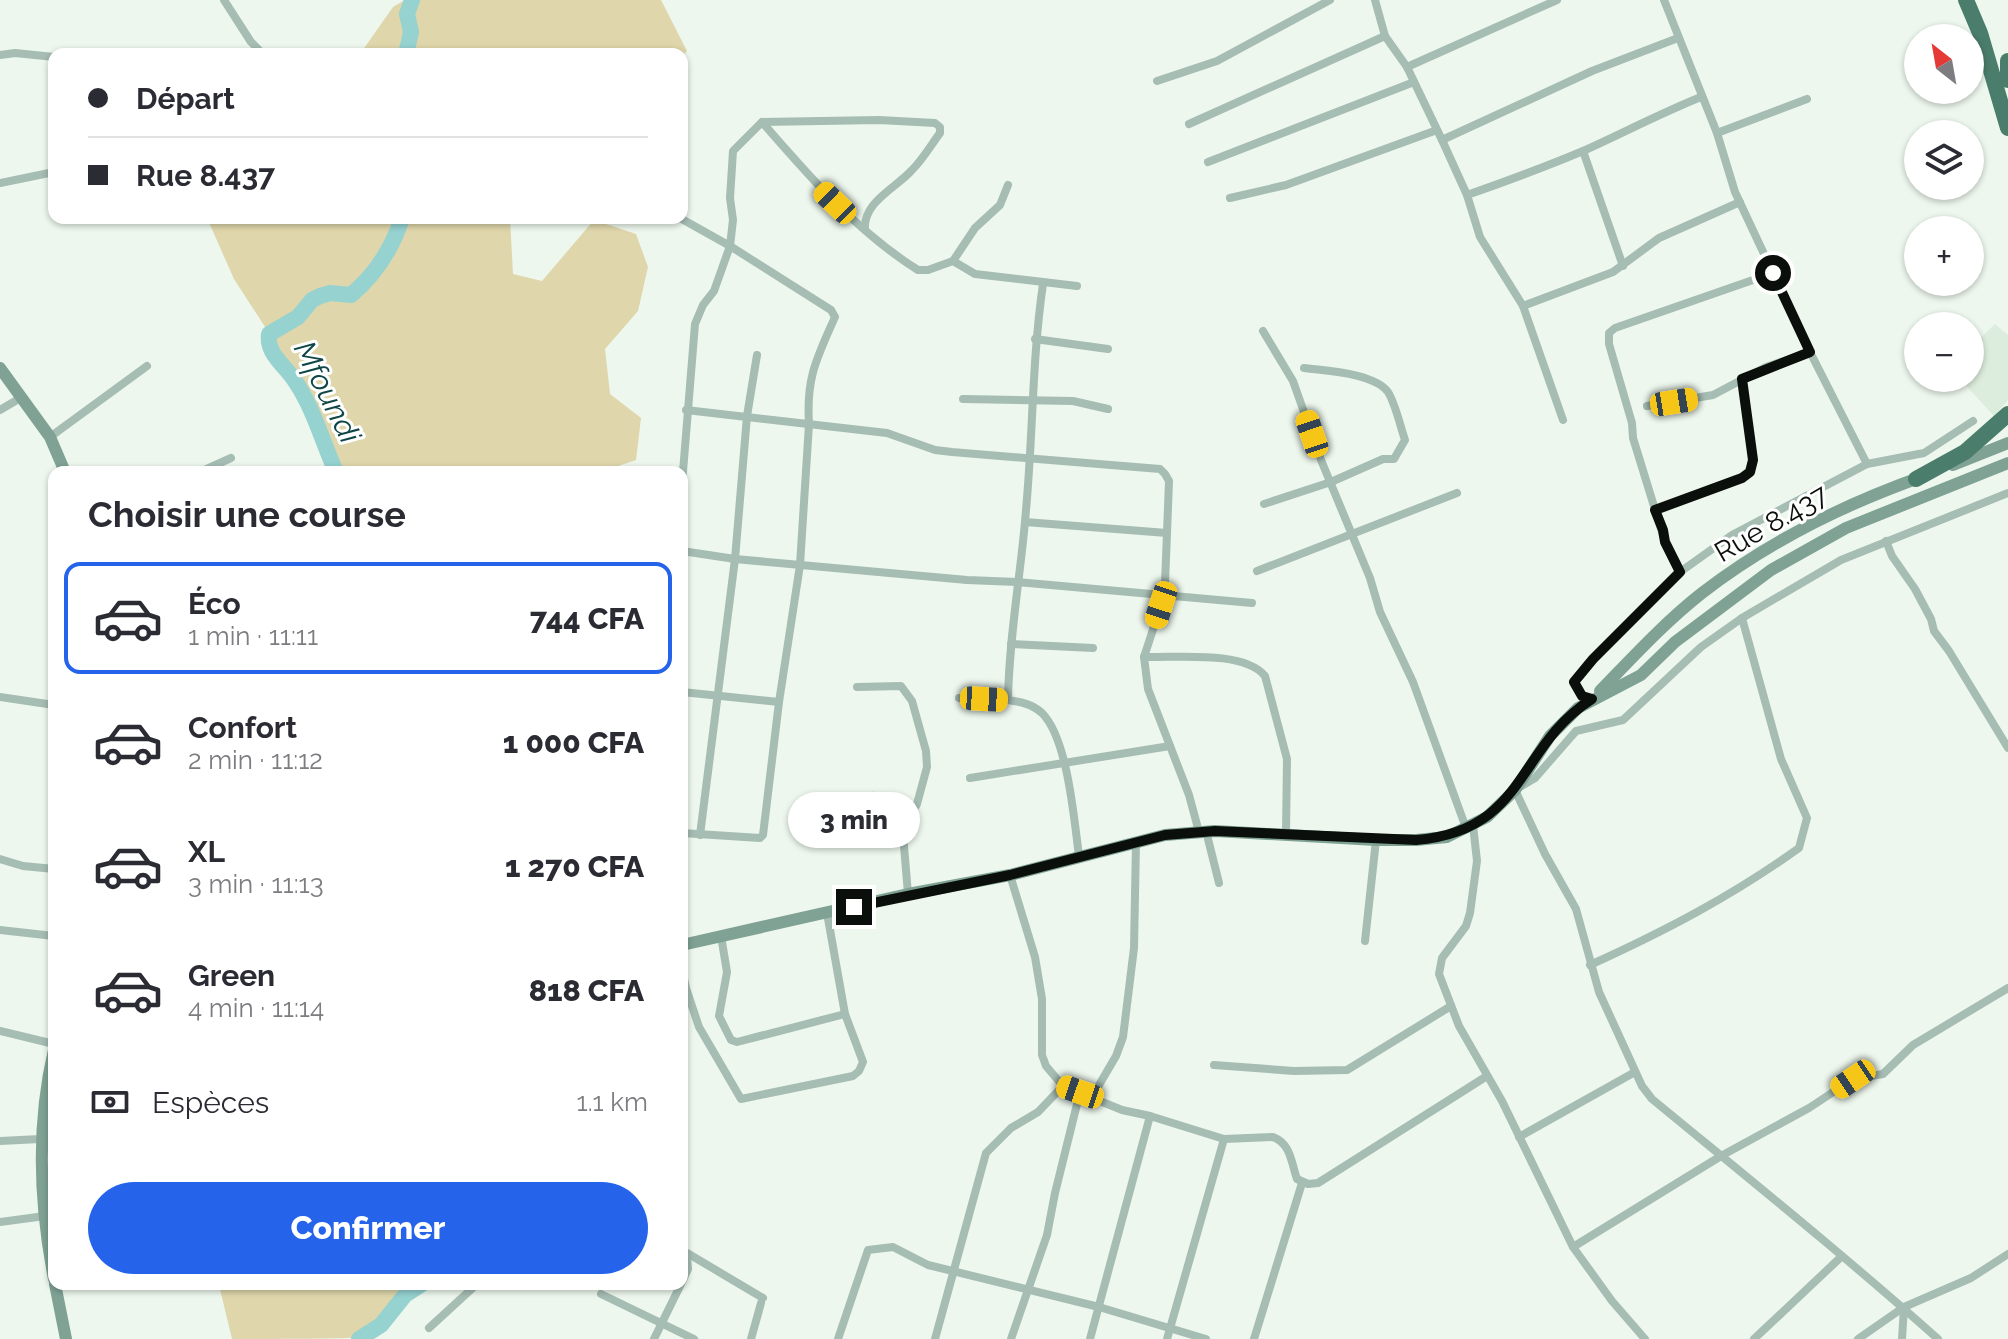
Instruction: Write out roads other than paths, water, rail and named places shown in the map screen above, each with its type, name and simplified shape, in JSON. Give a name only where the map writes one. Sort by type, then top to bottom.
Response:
[{"type":"highway","points":[[1966,0],[1980,33],[2008,128]]},
{"type":"highway","points":[[2008,61],[2008,80]]},
{"type":"highway","points":[[1916,479],[1965,452],[2008,414]]},
{"type":"main road","points":[[0,368],[50,437],[62,466]]},
{"type":"main road","name":"Rue 8.437","points":[[1592,699],[1664,627],[1733,570],[1845,507],[1981,455],[2008,441]]},
{"type":"main road","name":"Rue 8.437","points":[[688,944],[908,894],[1010,875],[1165,835],[1202,832],[1376,840],[1447,837],[1487,817],[1515,790],[1550,736],[1578,708],[1641,675],[1675,642],[1738,592],[1810,546],[1881,513],[2008,463]]},
{"type":"main road","points":[[48,1074],[44,1092],[48,1123],[40,1139],[48,1234]]},
{"type":"main road","points":[[57,1290],[66,1339]]},
{"type":"street","points":[[224,0],[257,48]]},
{"type":"street","points":[[1157,81],[1217,61],[1330,0]]},
{"type":"street","points":[[1375,0],[1385,36],[1407,67],[1442,140],[1467,195],[1480,237],[1523,306],[1563,420]]},
{"type":"street","points":[[1407,67],[1557,0]]},
{"type":"street","points":[[1664,0],[1717,133],[1740,202],[1810,352],[1867,464]]},
{"type":"street","points":[[1189,124],[1385,36]]},
{"type":"street","points":[[1442,140],[1592,71],[1678,38]]},
{"type":"street","points":[[0,55],[15,53],[48,56]]},
{"type":"street","points":[[1208,162],[1414,82]]},
{"type":"street","points":[[1467,195],[1583,151],[1658,114],[1701,97]]},
{"type":"street","points":[[1717,133],[1807,99]]},
{"type":"street","points":[[683,466],[695,324],[703,305],[714,291],[730,246],[733,151],[762,122],[879,120],[935,123],[940,127],[940,133],[912,171],[880,198],[866,216],[865,229]]},
{"type":"street","points":[[762,122],[816,184],[865,229],[918,270],[928,270],[953,261],[975,228],[1000,205],[1008,185]]},
{"type":"street","points":[[1230,198],[1286,185],[1437,130]]},
{"type":"street","points":[[1583,151],[1623,266]]},
{"type":"street","points":[[0,183],[48,173]]},
{"type":"street","points":[[1523,306],[1623,266],[1659,238],[1740,202]]},
{"type":"street","points":[[688,222],[835,314],[812,369],[800,565],[763,835],[760,838],[688,834]]},
{"type":"street","points":[[953,261],[975,274],[1077,286]]},
{"type":"street","points":[[1680,572],[1665,542],[1655,510],[1613,363],[1609,333],[1615,328],[1773,273]]},
{"type":"street","points":[[1008,700],[1030,460],[1035,339],[1043,284]]},
{"type":"street","points":[[1263,331],[1293,381],[1380,612],[1413,682],[1470,827],[1477,861],[1470,913],[1466,926],[1439,965],[1439,974],[1451,1006],[1573,1247],[1612,1301],[1645,1339]]},
{"type":"street","points":[[1035,339],[1108,349]]},
{"type":"street","points":[[1647,406],[1713,395],[1742,379],[1810,352]]},
{"type":"street","points":[[700,835],[735,559],[747,416],[757,355]]},
{"type":"street","points":[[50,437],[147,366]]},
{"type":"street","points":[[1264,504],[1331,482],[1383,459],[1394,459],[1405,440],[1389,393],[1376,381],[1304,368]]},
{"type":"street","points":[[1655,510],[1742,478],[1750,472],[1753,460],[1742,379]]},
{"type":"street","points":[[0,410],[22,397]]},
{"type":"street","points":[[963,399],[1073,401],[1108,409]]},
{"type":"street","points":[[686,410],[895,435],[944,451],[1160,469],[1169,481],[1167,533],[1163,594],[1144,657],[1148,689],[1219,883]]},
{"type":"street","points":[[1592,699],[1582,696],[1574,682],[1680,572],[1732,535],[1867,464],[1924,453],[1973,421]]},
{"type":"street","points":[[213,466],[231,458]]},
{"type":"street","points":[[1257,571],[1457,493]]},
{"type":"street","points":[[1938,1339],[1859,1268],[1841,1257],[1652,1099],[1635,1072],[1599,992],[1576,909],[1545,854],[1515,790],[1535,778],[1576,731],[1623,720],[1701,647],[1742,618],[1841,560],[2008,493]]},
{"type":"street","points":[[1025,522],[1167,533]]},
{"type":"street","points":[[1886,541],[1892,556],[1915,589],[1934,631],[2008,748]]},
{"type":"street","points":[[688,552],[800,565],[1252,603]]},
{"type":"street","points":[[1590,965],[1646,939],[1748,884],[1799,848],[1807,818],[1781,759],[1742,618]]},
{"type":"street","points":[[1011,644],[1093,648]]},
{"type":"street","points":[[1144,657],[1228,659],[1249,664],[1265,676],[1287,759],[1286,834]]},
{"type":"street","points":[[857,687],[901,686],[915,708],[927,767],[917,804],[902,831]]},
{"type":"street","points":[[688,693],[779,702]]},
{"type":"street","points":[[0,697],[48,704]]},
{"type":"street","points":[[959,698],[1028,704],[1046,718],[1064,764],[1079,856]]},
{"type":"street","points":[[970,778],[1170,746]]},
{"type":"street","points":[[873,796],[896,813],[902,822],[908,894]]},
{"type":"street","points":[[1365,941],[1376,840]]},
{"type":"street","points":[[1092,1097],[1116,1056],[1123,1037],[1134,948],[1136,842]]},
{"type":"street","points":[[0,859],[23,866],[48,868]]},
{"type":"street","points":[[1010,875],[1040,982],[1042,1055],[1046,1066],[1063,1086],[1122,1110],[1224,1139],[1273,1137],[1287,1146],[1297,1179],[1302,1183],[1318,1183],[1487,1076]]},
{"type":"street","points":[[688,989],[699,1027],[741,1099],[853,1076],[863,1062],[845,1014],[827,913]]},
{"type":"street","points":[[0,930],[48,935]]},
{"type":"street","points":[[721,936],[727,972],[719,1016],[731,1040],[737,1042],[845,1014]]},
{"type":"street","points":[[1573,1247],[1853,1079],[1883,1074],[1913,1045],[2008,988]]},
{"type":"street","points":[[1214,1065],[1294,1071],[1347,1070],[1451,1006]]},
{"type":"street","points":[[0,1031],[48,1045]]},
{"type":"street","points":[[1519,1137],[1635,1072]]},
{"type":"street","points":[[935,1339],[986,1153],[1011,1128],[1038,1112],[1063,1086]]},
{"type":"street","points":[[1011,1339],[1047,1235],[1080,1092]]},
{"type":"street","points":[[1090,1339],[1150,1116]]},
{"type":"street","points":[[0,1141],[40,1139]]},
{"type":"street","points":[[1167,1339],[1224,1139]]},
{"type":"street","points":[[1254,1339],[1302,1183]]},
{"type":"street","points":[[0,1222],[45,1216]]},
{"type":"street","points":[[838,1339],[868,1250],[893,1247],[928,1265],[1099,1307],[1206,1339]]},
{"type":"street","points":[[688,1254],[762,1300],[751,1339]]},
{"type":"street","points":[[1858,1339],[1904,1307],[1971,1278],[2008,1254]]},
{"type":"street","points":[[1754,1339],[1841,1257]]},
{"type":"street","points":[[429,1328],[470,1290]]},
{"type":"street","points":[[654,1339],[678,1290]]},
{"type":"street","points":[[601,1294],[694,1339]]},
{"type":"street","points":[[1902,1339],[1904,1307]]},
{"type":"waterway","name":"Mfoundi","points":[[407,48],[411,32],[407,14],[412,0]]},
{"type":"waterway","name":"Mfoundi","points":[[333,466],[307,403],[270,348],[269,334],[298,317],[312,300],[320,296],[330,293],[351,295],[382,260],[400,224]]},
{"type":"waterway","name":"Mfoundi","points":[[359,1339],[381,1325],[413,1290]]}]
